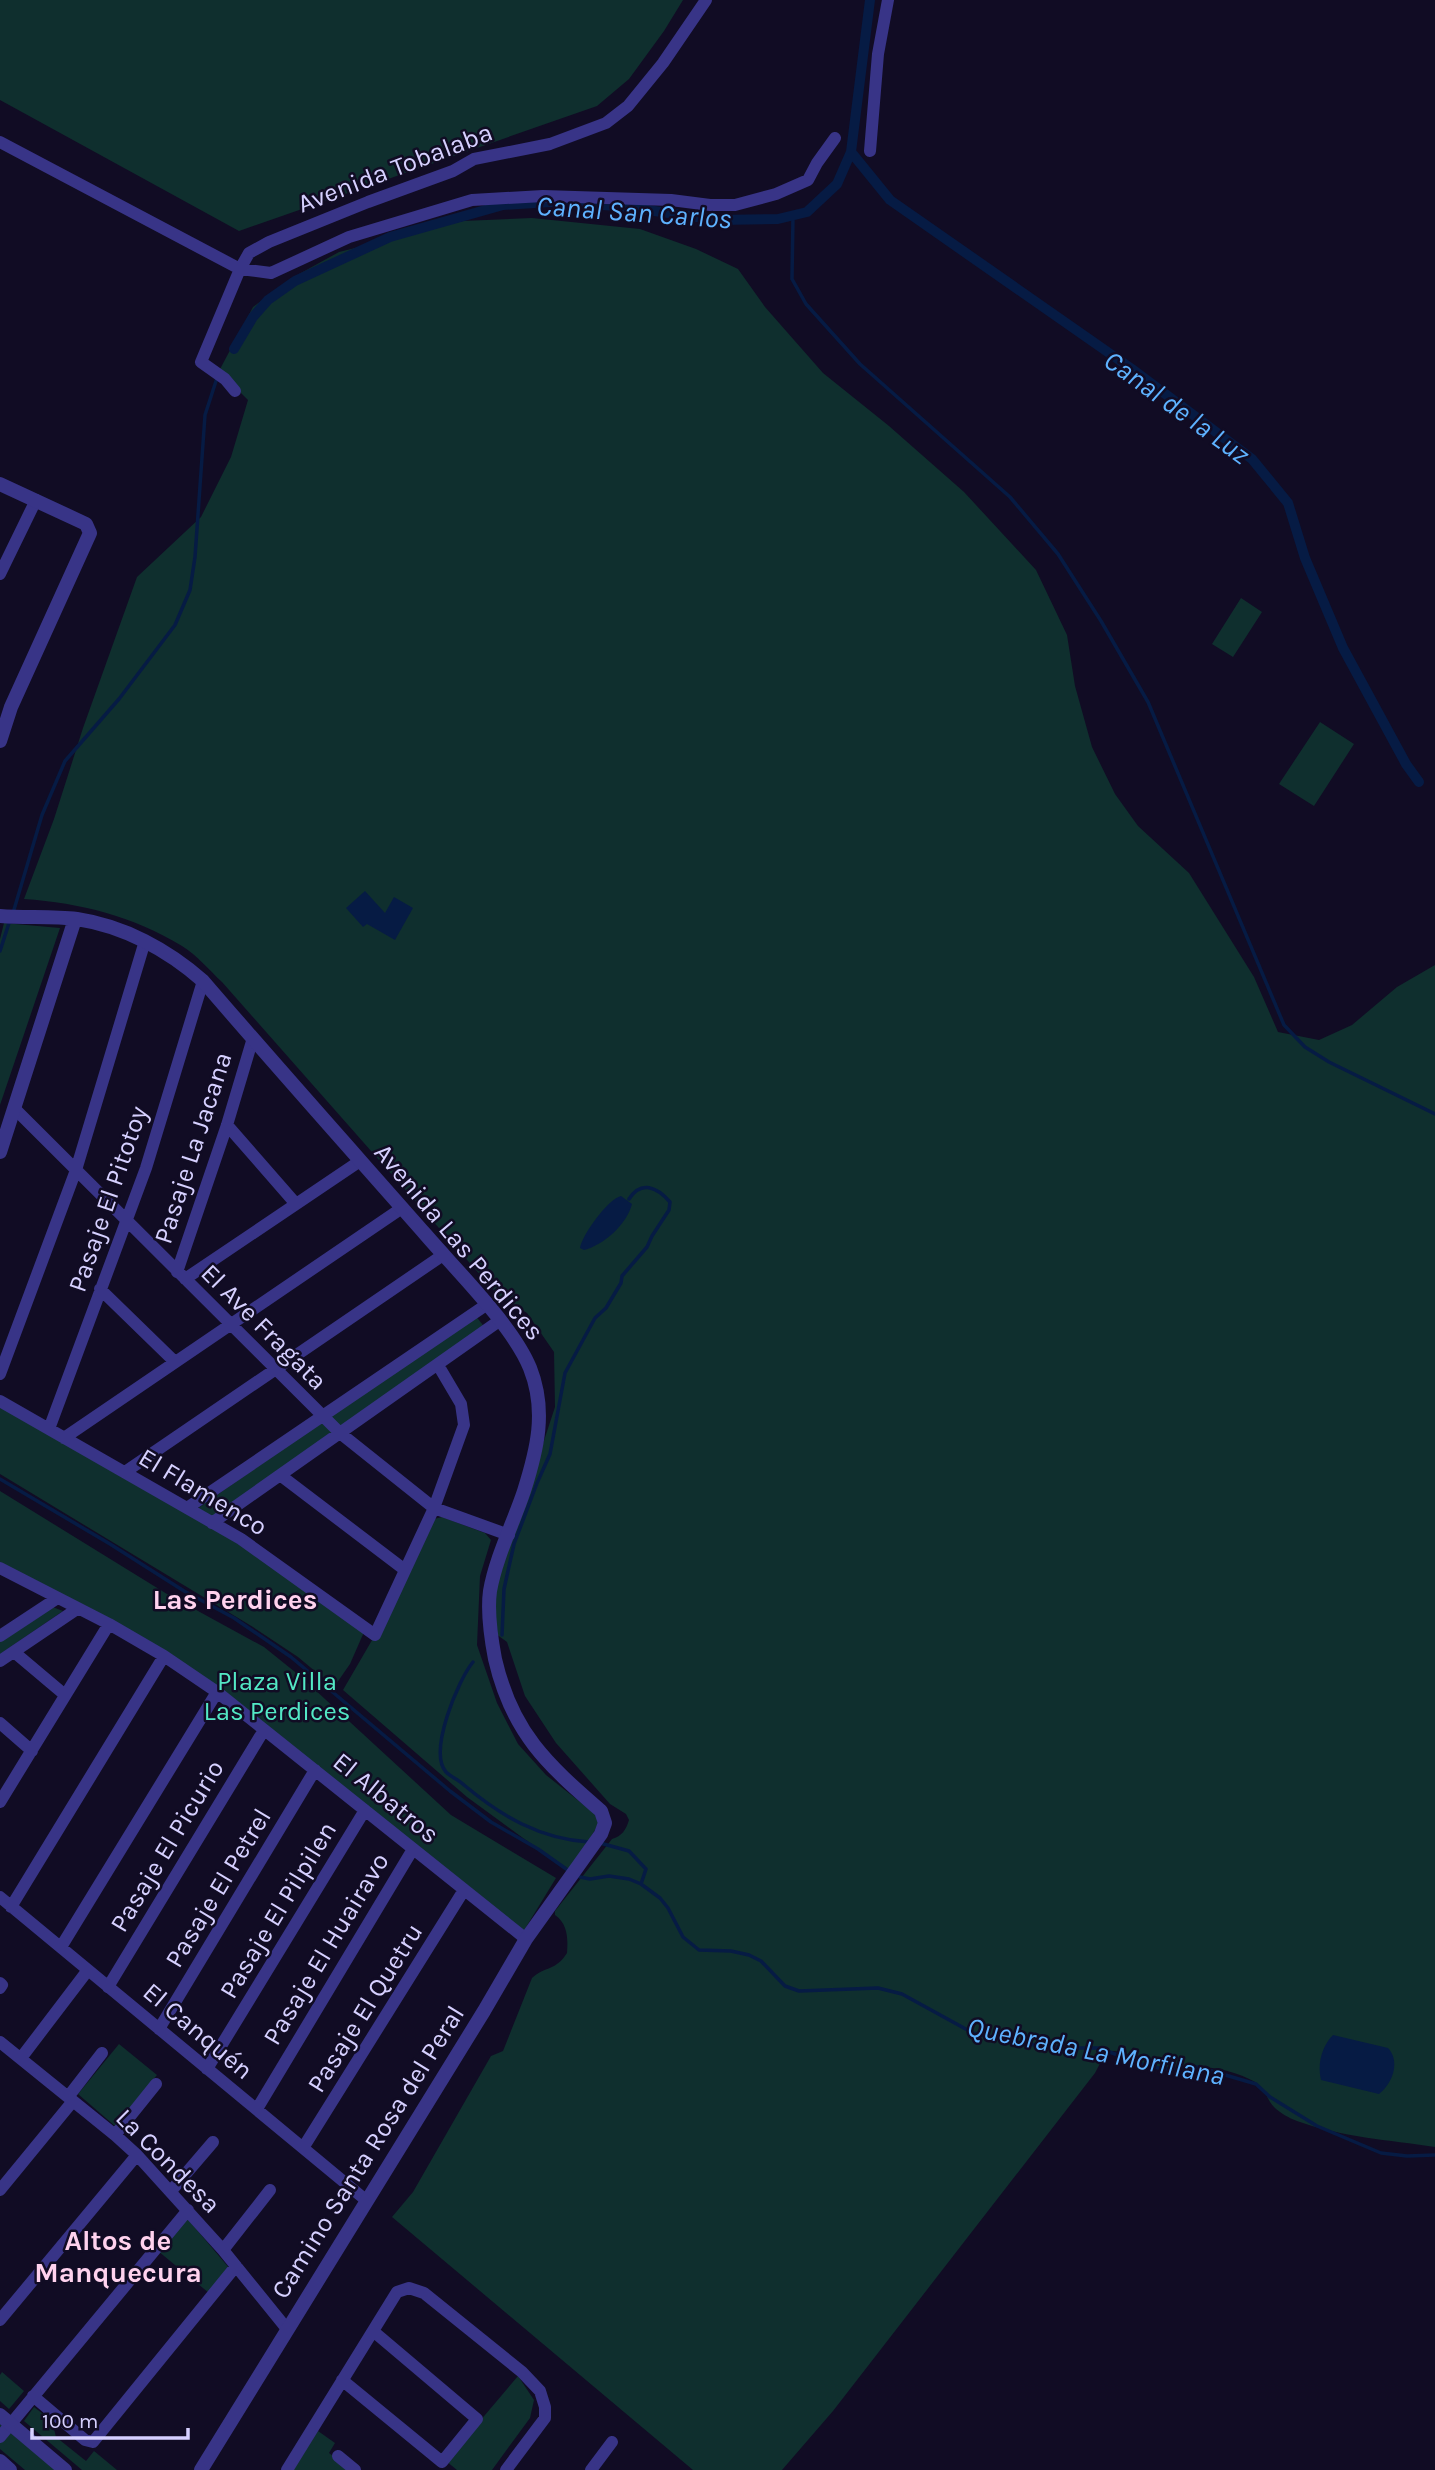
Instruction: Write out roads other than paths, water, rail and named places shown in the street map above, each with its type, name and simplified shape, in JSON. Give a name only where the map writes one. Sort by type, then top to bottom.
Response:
[{"type":"street","name":"Avenida Tobalaba","points":[[235,391],[225,379],[201,362],[249,253],[269,242],[368,202],[453,171],[474,159],[550,144],[606,123],[628,106],[663,63],[706,0]]},
{"type":"street","points":[[870,151],[878,54],[888,0]]},
{"type":"street","points":[[0,142],[240,269],[271,273],[349,237],[472,200],[543,196],[735,205],[776,194],[808,180],[835,138]]},
{"type":"street","points":[[0,484],[89,527],[89,539],[6,704],[0,741]]},
{"type":"street","points":[[0,574],[36,500]]},
{"type":"street","name":"Avenida Las Perdices","points":[[0,916],[75,919],[111,927],[145,941],[180,962],[204,981],[516,1342],[529,1366],[537,1392],[540,1420],[534,1461],[490,1592],[492,1646],[499,1677],[523,1732],[555,1771],[604,1815],[603,1831],[580,1863]]},
{"type":"street","points":[[0,1152],[75,919]]},
{"type":"street","points":[[0,1374],[76,1170],[145,941]]},
{"type":"street","name":"Pasaje El Pitotoy","points":[[49,1429],[148,1161],[204,981]]},
{"type":"street","name":"Pasaje La Jacana","points":[[181,1276],[253,1038]]},
{"type":"street","name":"El Ave Fragata","points":[[15,1109],[321,1417],[434,1508],[509,1535]]},
{"type":"street","points":[[227,1125],[296,1204]]},
{"type":"street","points":[[181,1276],[360,1161]]},
{"type":"street","points":[[64,1438],[402,1208]]},
{"type":"street","points":[[125,1472],[443,1255]]},
{"type":"street","points":[[100,1289],[175,1362]]},
{"type":"street","points":[[187,1508],[486,1306]]},
{"type":"street","points":[[212,1523],[499,1321]]},
{"type":"street","points":[[280,1475],[405,1570],[434,1508],[464,1425],[461,1404],[438,1365]]},
{"type":"street","name":"El Flamenco","points":[[0,1401],[265,1556],[374,1635],[405,1570]]},
{"type":"street","name":"El Albatros","points":[[0,1568],[109,1624],[164,1656],[217,1692],[526,1940]]},
{"type":"street","points":[[0,1636],[56,1598]]},
{"type":"street","points":[[0,1661],[77,1609]]},
{"type":"street","points":[[0,1802],[109,1624]]},
{"type":"street","points":[[14,1652],[65,1695]]},
{"type":"street","points":[[11,1907],[164,1656]]},
{"type":"street","points":[[61,1947],[217,1692]]},
{"type":"street","points":[[0,1723],[32,1751]]},
{"type":"street","name":"Pasaje El Picurio","points":[[108,1987],[264,1730]]},
{"type":"street","name":"Pasaje El Petrel","points":[[159,2029],[315,1770]]},
{"type":"street","name":"Pasaje El Pilpilen","points":[[207,2068],[365,1810]]},
{"type":"street","name":"Pasaje El Huairavo","points":[[257,2109],[413,1849]]},
{"type":"street","name":"Camino Santa Rosa del Peral","points":[[201,2470],[485,2011],[526,1940],[580,1863]]},
{"type":"street","name":"Pasaje El Quetru","points":[[303,2148],[464,1890]]},
{"type":"street","name":"El Canquén","points":[[0,1897],[367,2201]]},
{"type":"street","points":[[21,2058],[88,1970]]},
{"type":"street","name":"La Condesa","points":[[0,2042],[137,2155],[223,2250],[287,2329]]},
{"type":"street","points":[[0,2190],[71,2099],[102,2053]]},
{"type":"street","points":[[115,2135],[156,2084]]},
{"type":"street","points":[[171,2191],[213,2142]]},
{"type":"street","points":[[0,2320],[137,2155]]},
{"type":"street","points":[[223,2250],[271,2190]]},
{"type":"street","points":[[0,2437],[5,2420],[33,2396],[188,2210]]},
{"type":"street","points":[[33,2396],[85,2440],[93,2442],[236,2266]]},
{"type":"street","points":[[287,2470],[397,2292],[410,2288],[424,2293],[522,2372],[540,2391],[545,2418],[506,2470]]},
{"type":"street","points":[[342,2380],[442,2462],[477,2419],[373,2331]]},
{"type":"street","points":[[5,2420],[65,2470]]},
{"type":"street","points":[[591,2470],[612,2442]]},
{"type":"street","points":[[338,2456],[355,2470]]},
{"type":"street","points":[[0,2461],[10,2470]]},
{"type":"water","points":[[365,891],[385,913],[394,897],[413,908],[395,940],[367,924],[363,927],[346,908]]},
{"type":"water","points":[[621,1196],[632,1204],[620,1226],[599,1244],[584,1250],[580,1248],[596,1218]]},
{"type":"water","points":[[1333,2035],[1388,2048],[1394,2060],[1393,2073],[1388,2085],[1379,2094],[1321,2080],[1321,2056]]},
{"type":"waterway","name":"Canal San Carlos","points":[[234,349],[253,317],[268,300],[295,281],[390,237],[503,205],[550,202],[619,206],[718,220],[778,219],[807,212],[837,184],[851,152],[870,0]]},
{"type":"waterway","name":"Canal de la Luz","points":[[851,152],[890,200],[1132,369],[1252,459],[1288,503],[1305,558],[1343,648],[1406,764],[1419,782]]},
{"type":"waterway","points":[[793,216],[792,279],[806,304],[860,364],[1010,497],[1058,554],[1101,621],[1148,702],[1284,1025],[1305,1047],[1329,1062],[1435,1114]]},
{"type":"waterway","name":"Canal San Carlos","points":[[13,913],[42,815],[65,761],[119,699],[175,625],[190,590],[195,557],[205,415],[217,378]]},
{"type":"waterway","name":"Canal San Carlos","points":[[0,951],[10,920]]},
{"type":"waterway","points":[[502,1635],[504,1589],[514,1544],[550,1454],[565,1373],[595,1318],[606,1308],[621,1283],[622,1276],[647,1247],[669,1210],[670,1202],[654,1189],[639,1189],[629,1199]]},
{"type":"waterway","name":"Quebrada La Morfilana","points":[[0,1479],[184,1591],[234,1618],[291,1657],[450,1791],[491,1822],[538,1849],[569,1871]]},
{"type":"waterway","points":[[473,1662],[460,1684],[447,1716],[441,1749],[441,1762],[446,1772],[492,1807],[522,1824],[554,1836],[589,1842]]},
{"type":"waterway","points":[[600,1843],[629,1851],[646,1869],[641,1884]]},
{"type":"waterway","name":"Quebrada La Morfilana","points":[[580,1877],[590,1879],[609,1876],[641,1884],[660,1898],[683,1937],[699,1950],[731,1951],[749,1955],[761,1961],[785,1986],[799,1991],[878,1988],[902,1994],[973,2033],[1026,2044],[1099,2048],[1144,2065],[1164,2069],[1198,2067],[1256,2084],[1270,2097],[1317,2126],[1381,2153],[1435,2155]]},
{"type":"district","name":"Las Perdices","points":[[235,1599]]},
{"type":"district","name":"Altos de Manquecura","points":[[118,2256]]},
{"type":"park label","name":"Plaza Villa Las Perdices","points":[[277,1696]]}]
